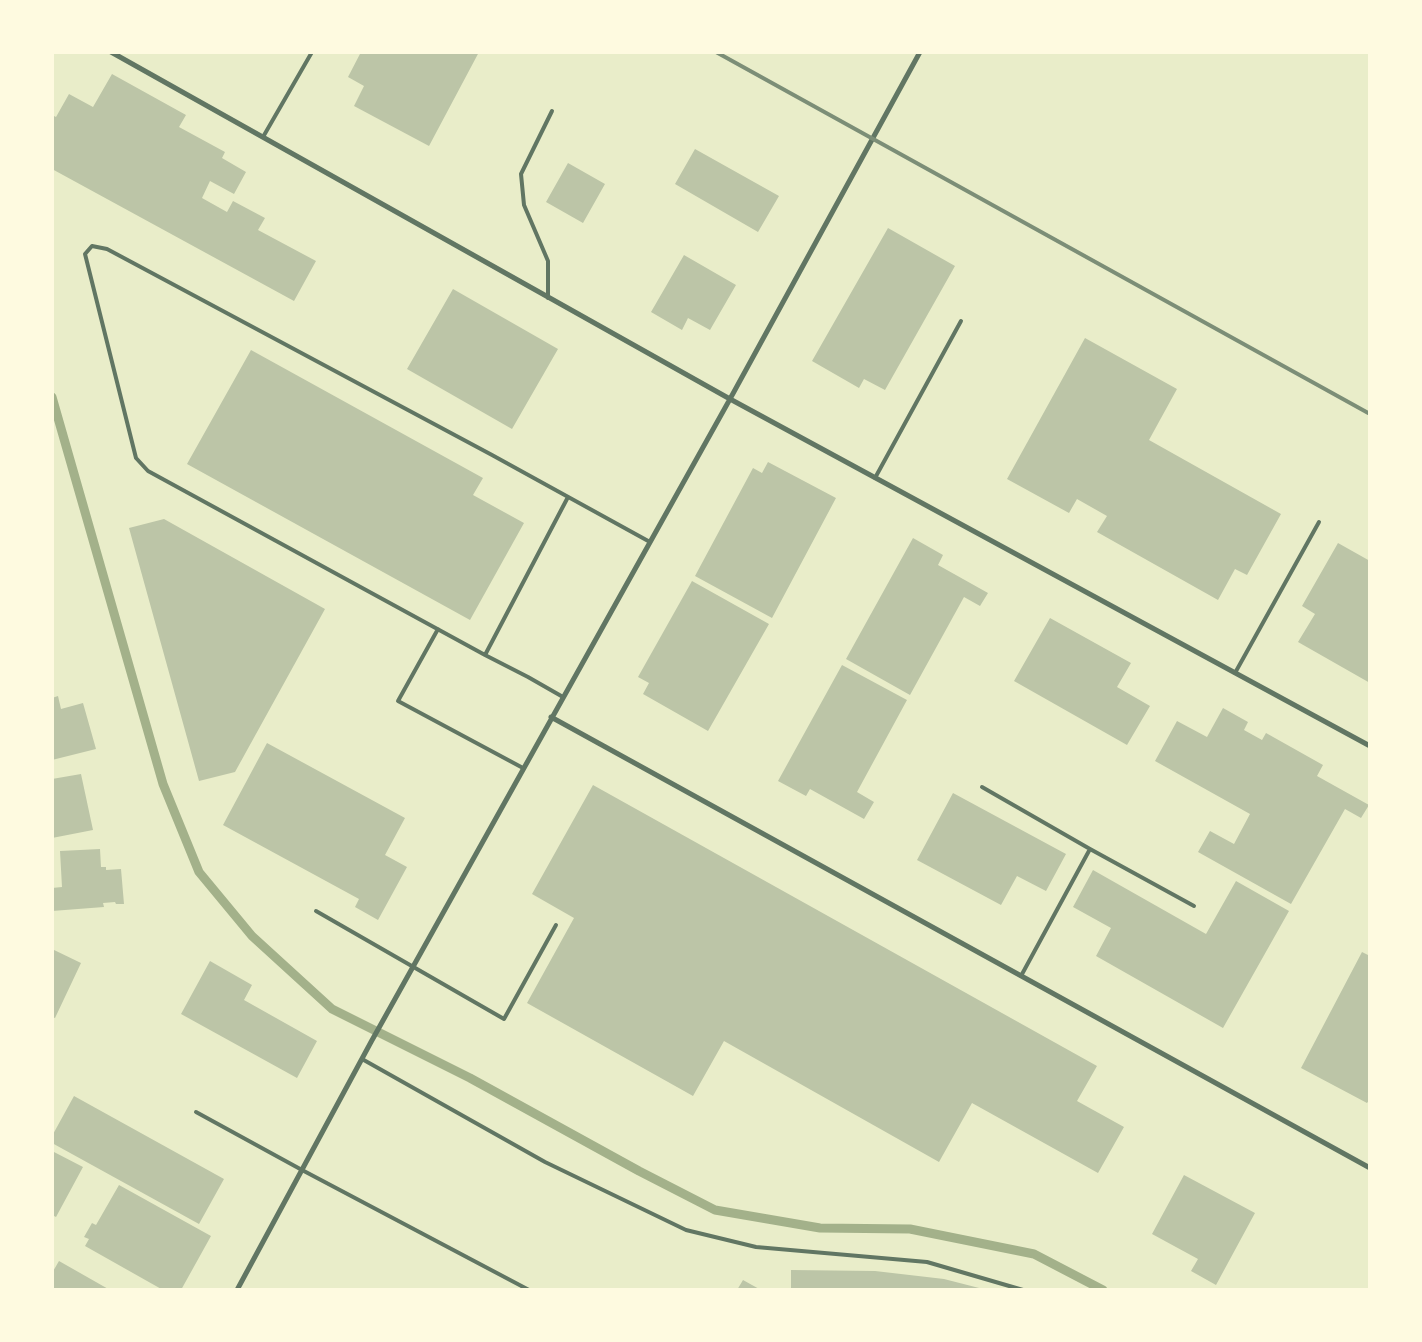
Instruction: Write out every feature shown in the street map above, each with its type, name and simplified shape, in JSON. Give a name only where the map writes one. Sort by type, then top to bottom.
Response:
[{"type":"street","points":[[111,52],[730,399],[1370,746]]},
{"type":"street","points":[[237,1290],[388,1011],[730,399],[920,52]]},
{"type":"street","points":[[552,717],[1370,1168]]},
{"type":"lane","points":[[263,137],[312,52]]},
{"type":"lane","points":[[548,298],[548,261],[524,205],[521,174],[552,111]]},
{"type":"lane","points":[[563,697],[148,471],[136,458],[85,254],[92,246],[107,248],[650,542]]},
{"type":"lane","points":[[876,478],[961,321]]},
{"type":"lane","points":[[485,655],[568,497]]},
{"type":"lane","points":[[1235,673],[1319,522]]},
{"type":"lane","points":[[438,629],[398,701],[523,768]]},
{"type":"lane","points":[[982,787],[1194,906]]},
{"type":"lane","points":[[1020,976],[1090,849]]},
{"type":"lane","points":[[316,911],[504,1020],[556,925]]},
{"type":"lane","points":[[362,1059],[544,1162],[686,1230],[756,1247],[927,1262],[1023,1290]]},
{"type":"lane","points":[[196,1112],[529,1290]]},
{"type":"building","points":[[361,52],[479,52],[429,146],[354,106],[364,86],[348,77]]},
{"type":"building","points":[[112,74],[186,115],[179,127],[225,152],[222,158],[246,172],[234,194],[210,181],[202,198],[227,212],[233,201],[265,218],[258,230],[316,261],[294,301],[52,169],[52,115],[56,117],[69,94],[93,107]]},
{"type":"building","points":[[695,149],[779,196],[758,232],[675,184]]},
{"type":"building","points":[[568,163],[605,184],[583,223],[546,202]]},
{"type":"building","points":[[888,228],[955,266],[885,390],[864,379],[859,388],[812,361]]},
{"type":"building","points":[[684,255],[736,285],[710,330],[688,318],[682,330],[651,312]]},
{"type":"building","points":[[453,289],[558,349],[512,429],[407,369]]},
{"type":"building","points":[[1085,338],[1177,389],[1149,440],[1281,514],[1247,575],[1235,569],[1218,600],[1097,532],[1107,516],[1077,499],[1069,513],[1007,479]]},
{"type":"building","points":[[251,350],[483,478],[473,495],[524,523],[470,620],[187,464]]},
{"type":"building","points":[[768,462],[836,498],[772,618],[695,576],[753,468],[762,473]]},
{"type":"building","points":[[164,519],[325,609],[235,772],[199,781],[129,528]]},
{"type":"building","points":[[913,538],[943,555],[938,565],[988,593],[980,606],[964,597],[910,695],[846,659]]},
{"type":"building","points":[[1338,543],[1370,561],[1370,683],[1298,642],[1315,614],[1302,606]]},
{"type":"building","points":[[692,581],[769,624],[708,731],[643,694],[649,683],[638,677]]},
{"type":"building","points":[[1050,618],[1131,663],[1117,687],[1150,706],[1127,745],[1014,681]]},
{"type":"building","points":[[842,665],[907,700],[857,792],[874,802],[864,819],[810,789],[806,796],[778,781]]},
{"type":"building","points":[[58,696],[61,709],[83,703],[96,749],[52,760],[52,698]]},
{"type":"building","points":[[1223,708],[1248,722],[1244,730],[1262,740],[1266,733],[1323,765],[1317,776],[1369,805],[1361,818],[1345,809],[1291,904],[1198,852],[1210,831],[1234,844],[1250,814],[1155,761],[1177,721],[1207,737]]},
{"type":"building","points":[[267,743],[405,818],[385,855],[407,867],[378,920],[355,907],[359,899],[223,825]]},
{"type":"building","points":[[81,774],[93,830],[52,838],[52,779]]},
{"type":"building","points":[[593,785],[1097,1066],[1077,1101],[1124,1127],[1098,1173],[972,1103],[939,1162],[724,1041],[693,1096],[527,1003],[574,918],[532,894]]},
{"type":"building","points":[[953,793],[1066,854],[1046,891],[1017,876],[1001,905],[917,860]]},
{"type":"building","points":[[100,849],[101,867],[106,867],[106,870],[121,869],[124,904],[116,904],[115,902],[103,903],[104,907],[52,911],[52,888],[62,887],[60,851]]},
{"type":"building","points":[[1093,870],[1206,934],[1236,881],[1289,911],[1223,1028],[1096,956],[1111,928],[1073,907]]},
{"type":"building","points":[[52,949],[81,963],[55,1018],[52,1017]]},
{"type":"building","points":[[1362,952],[1370,956],[1370,1099],[1367,1103],[1301,1068]]},
{"type":"building","points":[[210,961],[252,985],[244,1000],[317,1041],[297,1078],[181,1014]]},
{"type":"building","points":[[74,1096],[224,1179],[199,1224],[52,1143],[52,1136]]},
{"type":"building","points":[[54,1152],[83,1167],[56,1217],[52,1215],[52,1155]]},
{"type":"building","points":[[1184,1175],[1255,1213],[1216,1285],[1191,1271],[1198,1259],[1152,1234]]},
{"type":"building","points":[[119,1185],[211,1236],[181,1290],[163,1290],[85,1246],[89,1239],[84,1237],[92,1223],[96,1225]]},
{"type":"building","points":[[59,1261],[110,1290],[52,1290],[52,1273]]},
{"type":"building","points":[[791,1270],[875,1271],[944,1279],[983,1289],[791,1290]]},
{"type":"building","points":[[743,1280],[761,1290],[737,1290]]},
{"type":"waterway","points":[[52,397],[163,784],[199,872],[252,936],[332,1009],[470,1078],[639,1171],[715,1210],[820,1228],[910,1229],[1034,1254],[1103,1290]]},
{"type":"railway","points":[[716,52],[1370,414]]}]
